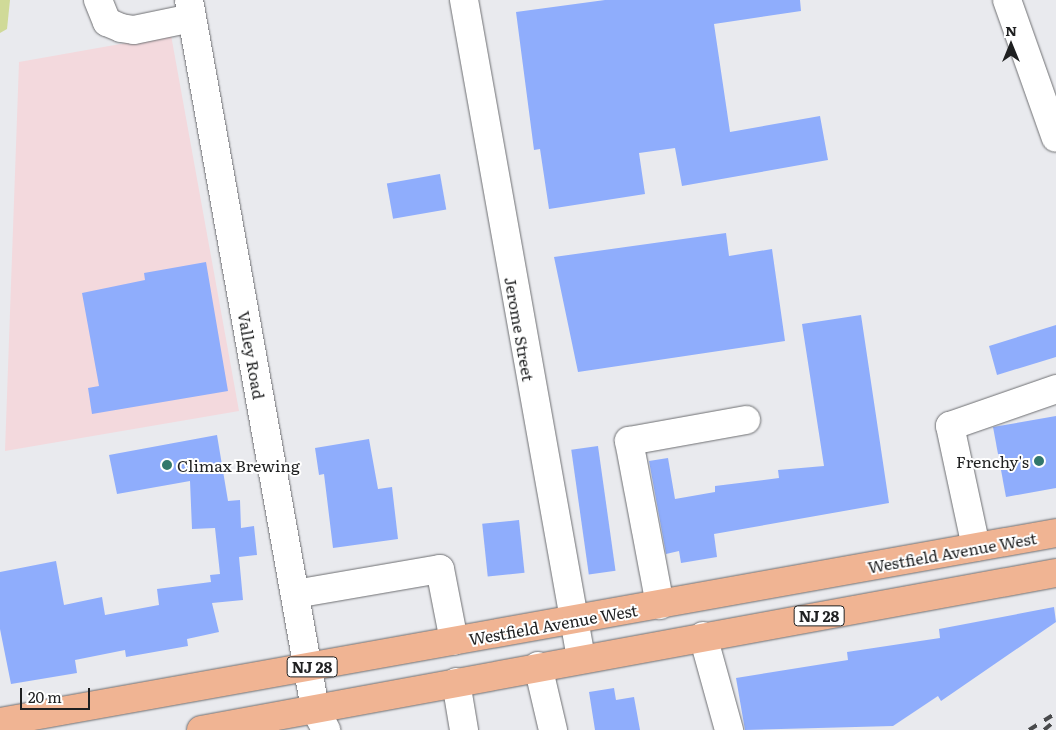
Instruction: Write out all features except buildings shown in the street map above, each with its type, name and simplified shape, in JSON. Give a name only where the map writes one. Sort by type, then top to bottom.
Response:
[{"type":"main road","name":"Westfield Avenue West","points":[[0,722],[1056,533]]},
{"type":"main road","name":"NJ 28","points":[[201,730],[321,720],[456,682],[1056,573]]},
{"type":"street","points":[[98,0],[107,22],[121,28],[134,30],[191,9]]},
{"type":"street","name":"Jerome Street","points":[[464,0],[581,658]]},
{"type":"street","points":[[1007,0],[1056,138]]},
{"type":"street","name":"Valley Road","points":[[191,9],[308,668],[321,720]]},
{"type":"street","points":[[976,547],[950,426],[1056,389]]},
{"type":"street","points":[[660,605],[629,442],[746,420]]},
{"type":"street","points":[[295,594],[440,570],[454,642]]},
{"type":"street","points":[[703,636],[729,730]]},
{"type":"street","points":[[538,666],[553,730]]},
{"type":"street","points":[[456,682],[464,730]]},
{"type":"shaded area","points":[[171,35],[239,411],[5,451],[19,62]]},
{"type":"green space","points":[[0,0],[10,0],[7,29],[0,33]]},
{"type":"railway","points":[[1029,730],[1056,713]]},
{"type":"railway","points":[[1044,730],[1056,720]]},
{"type":"place","name":"Frenchy's","points":[[1039,461]]},
{"type":"place","name":"Climax Brewing","points":[[167,465]]}]
